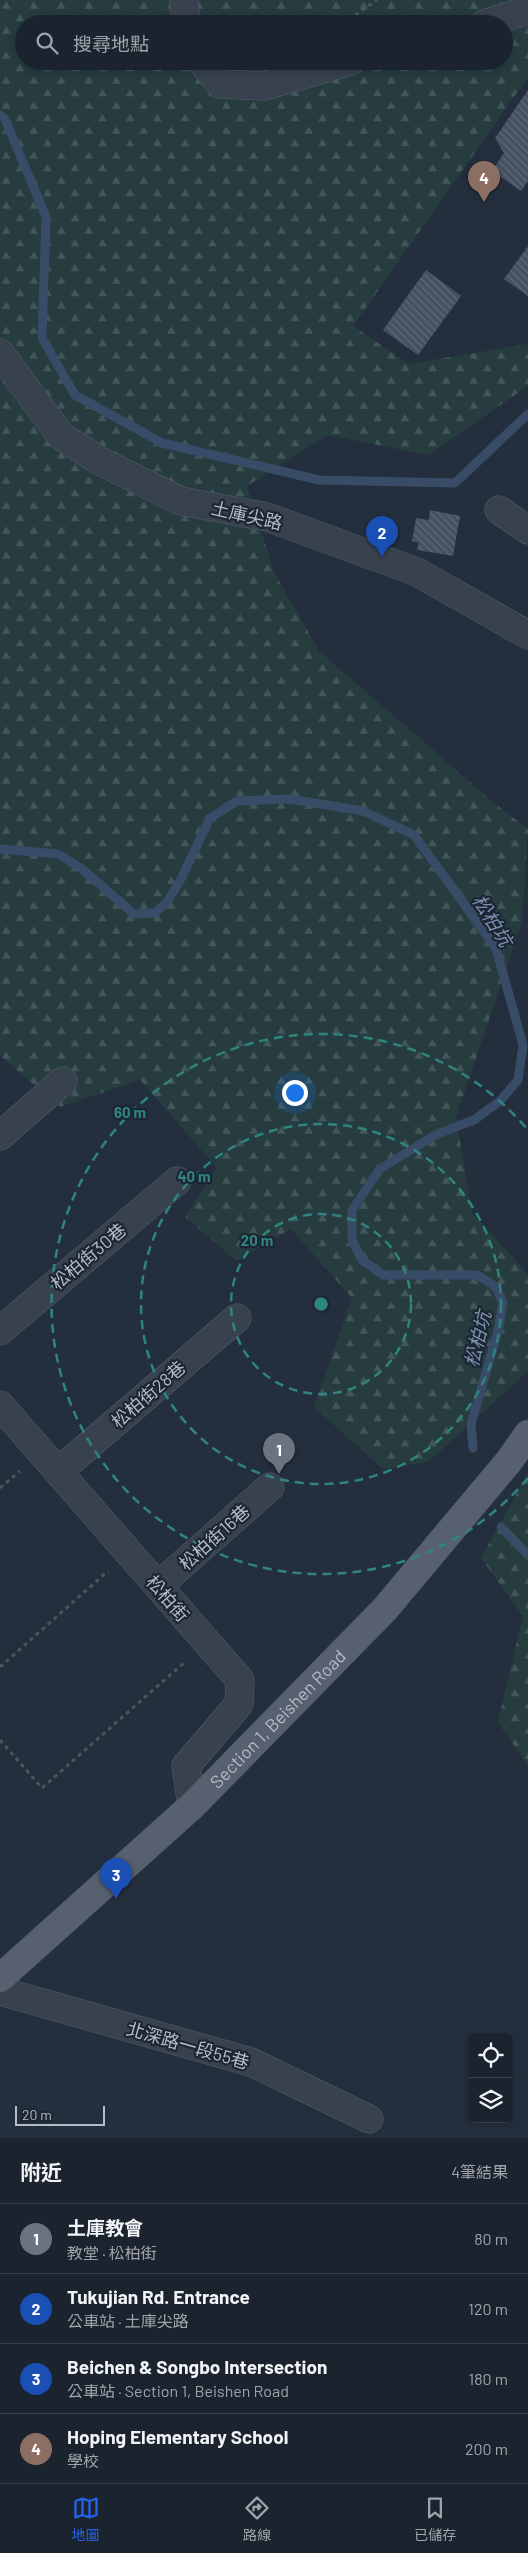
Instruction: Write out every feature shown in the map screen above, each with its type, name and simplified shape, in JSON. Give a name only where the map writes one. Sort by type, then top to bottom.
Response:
[{"type":"main road","name":"Section 1, Beishen Road","points":[[0,1978],[192,1806],[385,1609],[510,1461],[528,1434]]},
{"type":"street","points":[[184,0],[185,15]]},
{"type":"street","points":[[512,15],[528,10]]},
{"type":"street","points":[[208,70],[220,84],[264,86],[320,70]]},
{"type":"street","name":"土庫尖路","points":[[0,353],[61,436],[100,461],[181,501],[268,517],[417,572],[528,635]]},
{"type":"street","points":[[500,510],[528,530]]},
{"type":"street","points":[[0,1136],[62,1082]]},
{"type":"street","name":"松柏街30巷","points":[[0,1331],[177,1181]]},
{"type":"street","name":"松柏街28巷","points":[[59,1471],[237,1318]]},
{"type":"street","name":"松柏街","points":[[0,1405],[240,1680],[239,1704],[186,1766],[192,1806]]},
{"type":"street","name":"松柏街16巷","points":[[158,1586],[270,1487]]},
{"type":"street","name":"北深路一段55巷","points":[[0,1992],[251,2062],[369,2119]]},
{"type":"path","points":[[355,15],[377,0]]},
{"type":"path","points":[[0,1667],[129,1553]]},
{"type":"path","points":[[0,1740],[42,1788],[207,1642]]},
{"type":"green space","points":[[0,0],[528,0],[528,77],[353,326],[409,364],[528,344],[528,386],[428,455],[328,435],[247,486],[274,572],[319,651],[493,802],[528,829],[522,922],[456,1117],[472,1213],[528,1274],[528,1371],[428,1462],[383,1469],[314,1407],[352,1298],[291,1229],[237,1261],[185,1217],[217,1168],[140,1080],[60,1107],[0,1056]]},
{"type":"green space","points":[[528,1473],[528,1766],[498,1722],[523,1616],[481,1558]]},
{"type":"building","points":[[528,90],[528,181],[521,191],[492,171],[504,153],[495,138]]},
{"type":"building","points":[[528,246],[528,296],[504,279]]},
{"type":"building","points":[[426,270],[461,296],[418,355],[383,330]]},
{"type":"building","points":[[430,510],[460,516],[453,556],[417,550],[419,543],[412,541],[416,518],[429,520]]},
{"type":"waterway","points":[[0,115],[5,119],[46,217],[42,338],[75,395],[162,443],[319,480],[455,483],[528,414]]},
{"type":"waterway","name":"松柏坑","points":[[0,849],[58,854],[82,869],[134,914],[155,913],[167,902],[181,879],[210,818],[237,801],[290,799],[363,811],[414,835],[496,948],[523,1045],[518,1080],[500,1101],[474,1120],[437,1134],[380,1169],[352,1210],[352,1240],[362,1260],[383,1275],[477,1275],[496,1287],[503,1303],[498,1331],[471,1424],[473,1448]]},
{"type":"waterway","name":"松柏坑","points":[[501,1527],[528,1555]]},
{"type":"place","name":"Hoping Elementary School","points":[[484,202]]},
{"type":"place","name":"Tukujian Rd. Entrance","points":[[382,557]]},
{"type":"place","name":"土庫教會","points":[[279,1474]]},
{"type":"place","name":"Beichen & Songbo Intersection","points":[[116,1899]]}]
